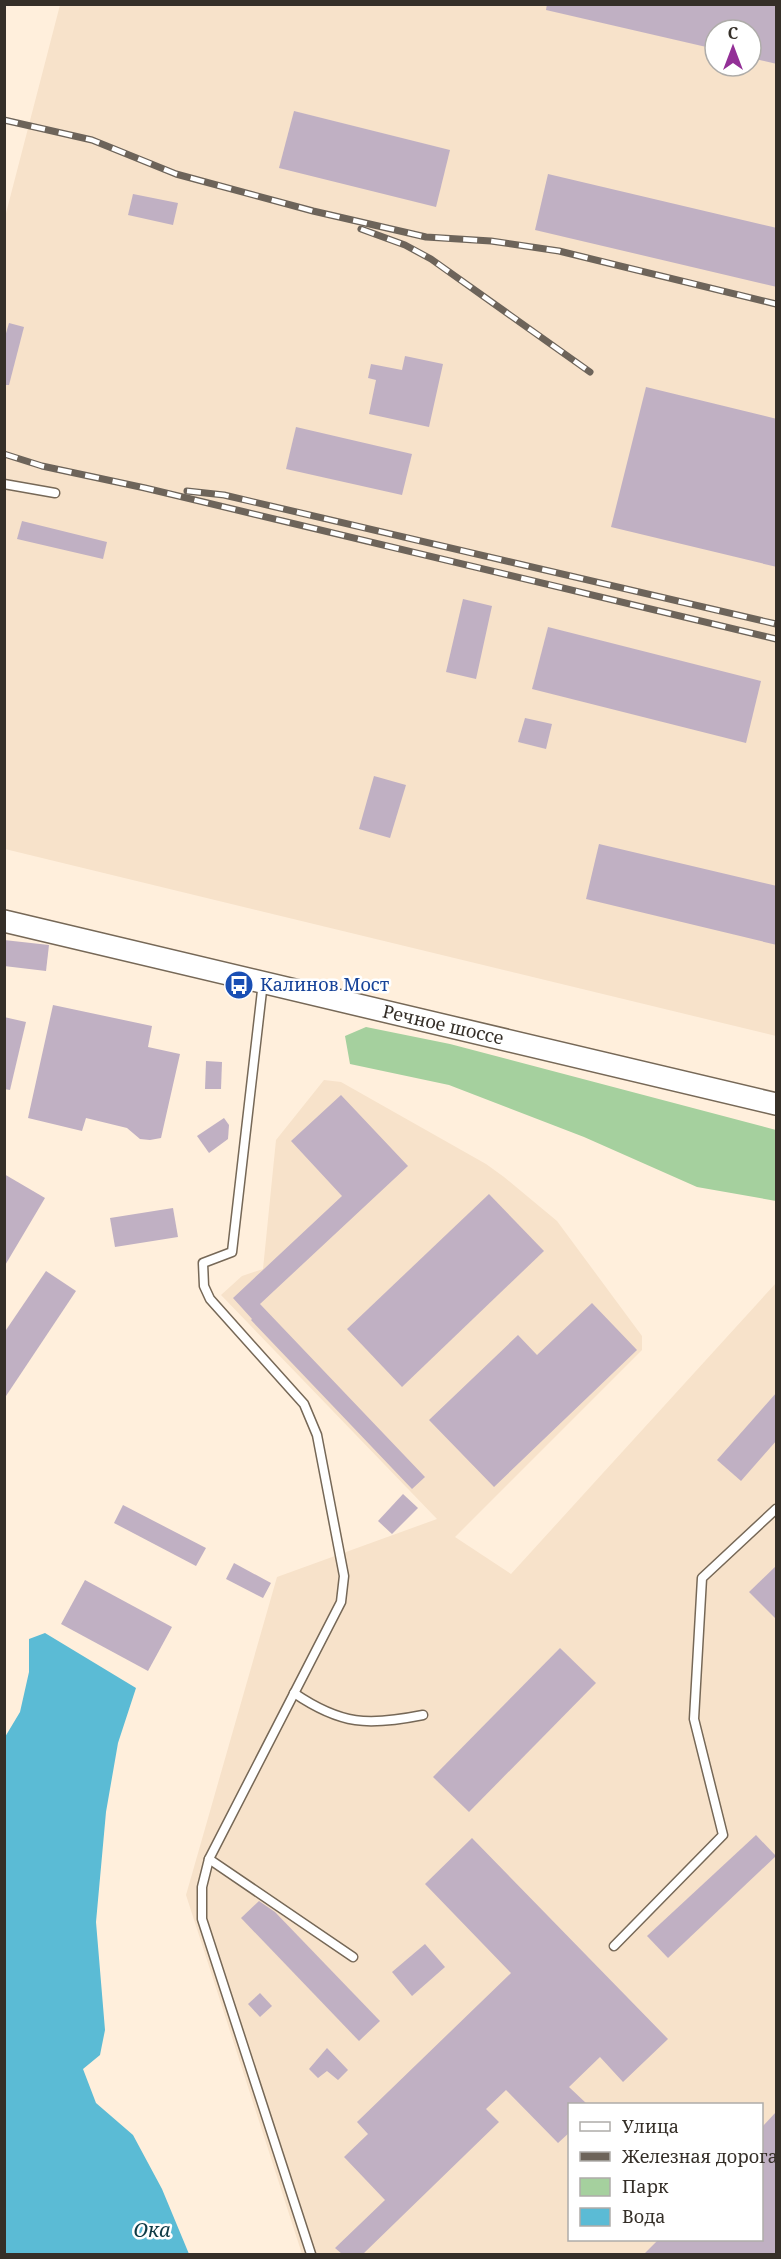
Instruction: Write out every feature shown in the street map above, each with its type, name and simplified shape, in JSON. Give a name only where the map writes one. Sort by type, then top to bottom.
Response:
[{"type":"street","name":"Речное шоссе","points":[[4,921],[777,1104]]},
{"type":"lane","points":[[4,484],[55,493]]},
{"type":"lane","points":[[263,982],[232,1252],[203,1263],[204,1286],[210,1299],[304,1404],[317,1435],[344,1576],[341,1602],[209,1859],[202,1887],[202,1919],[311,2254]]},
{"type":"lane","points":[[614,1946],[723,1835],[694,1719],[702,1578],[777,1509]]},
{"type":"lane","points":[[294,1693],[317,1709],[338,1718],[362,1722],[390,1722],[423,1715]]},
{"type":"lane","points":[[209,1859],[353,1957]]},
{"type":"shaded area","points":[[60,5],[776,5],[776,1036],[5,849],[5,217]]},
{"type":"shaded area","points":[[324,1080],[341,1082],[486,1164],[557,1221],[642,1336],[642,1350],[455,1537],[511,1574],[776,1283],[776,2254],[302,2254],[186,1895],[277,1577],[437,1519],[221,1295],[242,1276],[263,1269],[276,1140]]},
{"type":"green space","points":[[366,1027],[450,1044],[776,1130],[776,1201],[697,1187],[584,1137],[449,1085],[350,1064],[345,1036]]},
{"type":"water","name":"Ока","points":[[45,1633],[136,1688],[118,1743],[106,1812],[96,1922],[105,2030],[100,2055],[83,2069],[96,2103],[133,2135],[162,2189],[189,2254],[5,2254],[5,1737],[20,1712],[29,1672],[29,1639]]},
{"type":"building","points":[[547,4],[777,4],[777,64],[763,61],[763,18],[703,18],[703,46],[546,10]]},
{"type":"building","points":[[294,111],[450,150],[436,207],[279,168]]},
{"type":"building","points":[[548,174],[777,228],[777,287],[535,230]]},
{"type":"building","points":[[133,194],[178,203],[173,225],[128,215]]},
{"type":"building","points":[[9,323],[24,327],[9,385],[4,385],[4,340]]},
{"type":"building","points":[[405,356],[443,364],[429,427],[369,414],[376,380],[368,378],[371,364],[402,370]]},
{"type":"building","points":[[646,387],[777,419],[777,567],[611,527]]},
{"type":"building","points":[[296,427],[412,454],[402,495],[286,469]]},
{"type":"building","points":[[22,521],[107,542],[103,559],[17,539]]},
{"type":"building","points":[[463,599],[492,606],[476,679],[446,672]]},
{"type":"building","points":[[548,627],[761,681],[746,743],[532,689]]},
{"type":"building","points":[[525,718],[552,724],[546,749],[518,742]]},
{"type":"building","points":[[374,776],[406,785],[390,838],[359,829]]},
{"type":"building","points":[[599,844],[777,886],[777,945],[586,899]]},
{"type":"building","points":[[4,940],[49,945],[46,971],[4,966]]},
{"type":"building","points":[[53,1005],[152,1026],[148,1047],[180,1054],[161,1138],[140,1139],[127,1128],[86,1118],[82,1131],[28,1118]]},
{"type":"building","points":[[4,1017],[26,1022],[10,1090],[4,1089]]},
{"type":"building","points":[[206,1061],[222,1062],[221,1089],[205,1089]]},
{"type":"building","points":[[341,1095],[408,1166],[260,1304],[425,1477],[412,1489],[251,1320],[233,1298],[342,1196],[291,1141]]},
{"type":"building","points":[[224,1118],[229,1125],[228,1139],[209,1153],[197,1136]]},
{"type":"building","points":[[4,1174],[45,1198],[4,1267]]},
{"type":"building","points":[[489,1194],[544,1251],[402,1387],[347,1329]]},
{"type":"building","points":[[173,1208],[178,1237],[115,1247],[110,1218]]},
{"type":"building","points":[[46,1271],[76,1291],[4,1399],[4,1333]]},
{"type":"building","points":[[592,1303],[637,1350],[494,1487],[429,1420],[518,1335],[537,1355]]},
{"type":"building","points":[[777,1392],[777,1440],[741,1481],[717,1460]]},
{"type":"building","points":[[403,1494],[418,1508],[392,1534],[378,1521]]},
{"type":"building","points":[[123,1505],[206,1548],[196,1566],[114,1523]]},
{"type":"building","points":[[234,1563],[271,1583],[263,1598],[226,1579]]},
{"type":"building","points":[[777,1565],[777,1620],[749,1592]]},
{"type":"building","points":[[85,1580],[172,1627],[148,1671],[61,1624]]},
{"type":"building","points":[[560,1648],[596,1683],[469,1812],[433,1777]]},
{"type":"building","points":[[756,1835],[776,1856],[668,1958],[647,1936]]},
{"type":"building","points":[[472,1838],[668,2039],[623,2082],[600,2057],[569,2087],[586,2103],[568,2103],[568,2134],[558,2143],[506,2090],[486,2109],[499,2122],[363,2254],[342,2254],[335,2248],[385,2200],[344,2157],[368,2134],[357,2122],[511,1973],[425,1884]]},
{"type":"building","points":[[259,1901],[275,1912],[380,2021],[359,2041],[241,1918]]},
{"type":"building","points":[[425,1944],[445,1967],[412,1996],[392,1972]]},
{"type":"building","points":[[260,1993],[272,2006],[260,2017],[248,2004]]},
{"type":"building","points":[[327,2048],[348,2070],[338,2080],[327,2071],[318,2078],[309,2069]]},
{"type":"building","points":[[777,2111],[777,2254],[644,2254],[657,2241],[763,2241],[763,2126]]},
{"type":"railway","points":[[4,120],[92,140],[176,174],[313,211],[426,237],[491,241],[559,251],[776,304]]},
{"type":"railway","points":[[361,229],[405,245],[431,259],[590,372]]},
{"type":"railway","points":[[4,454],[42,466],[145,488],[776,639]]},
{"type":"railway","points":[[187,491],[224,495],[776,624]]},
{"type":"place","name":"Калинов Мост","points":[[239,985]]}]
